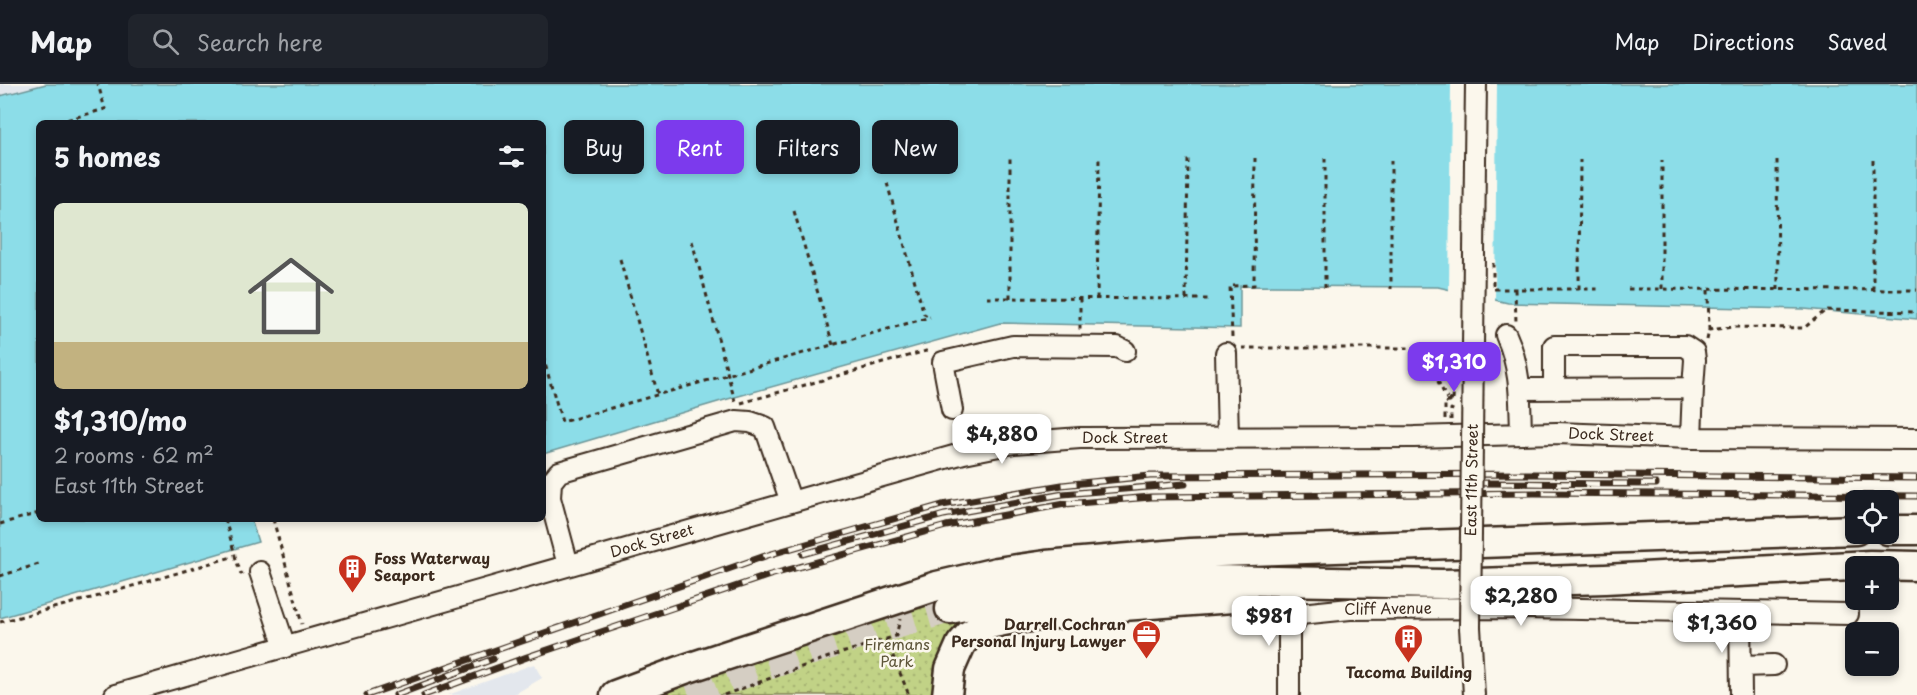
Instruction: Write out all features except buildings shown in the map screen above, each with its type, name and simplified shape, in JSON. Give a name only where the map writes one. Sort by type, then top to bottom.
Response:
[{"type":"highway","points":[[625,693],[684,669],[937,586],[996,572],[1046,565],[1190,553],[1845,530]]},
{"type":"highway","points":[[1899,530],[1917,530]]},
{"type":"highway","points":[[950,609],[1029,593],[1119,582],[1225,580],[1410,584],[1605,579],[1870,566],[1917,566]]},
{"type":"highway","points":[[947,695],[950,669],[961,644],[969,635],[989,624],[1013,619],[1134,605],[1410,584]]},
{"type":"street","name":"East 11th Street","points":[[1474,695],[1470,627],[1476,84]]},
{"type":"street","points":[[1511,334],[1520,389],[1521,434]]},
{"type":"street","points":[[952,410],[943,362],[1013,346],[1080,345],[1117,347],[1125,351]]},
{"type":"street","points":[[1554,389],[1554,346],[1684,346],[1691,349],[1695,360],[1691,438]]},
{"type":"street","points":[[1228,438],[1234,347]]},
{"type":"street","points":[[1520,389],[1693,388]]},
{"type":"street","points":[[568,565],[547,499],[550,482],[559,472],[738,413],[750,422],[765,427],[792,501]]},
{"type":"street","name":"Dock Street","points":[[115,695],[792,501],[964,453],[1014,443],[1080,438],[1557,433],[1691,438],[1917,439]]},
{"type":"street","points":[[260,572],[285,646]]},
{"type":"street","name":"Cliff Avenue","points":[[1289,695],[1289,631],[1300,614],[1350,609],[1502,608],[1740,612]]},
{"type":"street","points":[[1741,695],[1740,612],[1817,622],[1848,614]]},
{"type":"street","points":[[1741,666],[1774,665]]},
{"type":"path","points":[[67,120],[105,110],[98,84]]},
{"type":"path","points":[[1010,157],[1010,298]]},
{"type":"path","points":[[1097,298],[1099,158]]},
{"type":"path","points":[[1255,158],[1254,285],[1230,286],[1234,347],[1421,348],[1447,399],[1447,402],[1453,400],[1453,402],[1445,402],[1445,420]]},
{"type":"path","points":[[1325,158],[1325,288]]},
{"type":"path","points":[[1186,299],[1188,159]]},
{"type":"path","points":[[1391,160],[1391,288]]},
{"type":"path","points":[[1579,289],[1580,160]]},
{"type":"path","points":[[1662,160],[1662,289]]},
{"type":"path","points":[[1777,160],[1778,290]]},
{"type":"path","points":[[1873,160],[1873,290]]},
{"type":"path","points":[[546,367],[562,422],[930,317],[924,314],[887,183]]},
{"type":"path","points":[[794,211],[833,345]]},
{"type":"path","points":[[692,241],[738,413],[927,351],[929,359],[943,362]]},
{"type":"path","points":[[1493,256],[1493,289],[1599,289]]},
{"type":"path","points":[[620,259],[658,395]]},
{"type":"path","points":[[1511,334],[1515,289]]},
{"type":"path","points":[[1628,289],[1917,290]]},
{"type":"path","points":[[1691,349],[1708,340],[1708,289]]},
{"type":"path","points":[[987,298],[1210,299]]},
{"type":"path","points":[[1080,298],[1080,345]]},
{"type":"path","points":[[1709,330],[1733,327],[1804,328],[1826,310],[1917,312]]},
{"type":"path","points":[[1451,409],[1451,420]]},
{"type":"path","points":[[0,524],[36,514]]},
{"type":"path","points":[[226,522],[241,574],[260,572]]},
{"type":"path","points":[[274,522],[303,629]]},
{"type":"path","points":[[0,622],[235,556]]},
{"type":"path","points":[[0,576],[42,563]]},
{"type":"path","points":[[724,695],[896,636],[901,618]]},
{"type":"path","points":[[886,639],[909,695]]},
{"type":"shaded area","points":[[0,84],[46,84],[0,96]]},
{"type":"shaded area","points":[[534,664],[542,678],[513,695],[448,695]]},
{"type":"green space","name":"Firemans Park","points":[[938,597],[958,628],[942,652],[938,667],[936,695],[646,695]]},
{"type":"water","points":[[46,84],[1917,84],[1917,319],[1804,309],[1508,303],[1438,287],[1240,286],[1240,328],[1000,323],[728,399],[546,453],[546,120],[36,120],[36,522],[252,522],[258,542],[0,618],[0,96]]},
{"type":"pier","points":[[1451,84],[1497,84],[1495,303],[1449,292]]},
{"type":"tunnel","points":[[689,695],[818,649],[950,609]]},
{"type":"railway","points":[[367,695],[768,555],[942,505],[1062,485],[1150,476],[1534,474],[1917,478]]},
{"type":"railway","points":[[1473,483],[1656,484]]},
{"type":"railway","points":[[803,554],[944,515],[1063,494],[1185,484]]},
{"type":"railway","points":[[424,695],[527,657],[770,575],[946,526],[1065,504],[1151,497],[1534,493],[1917,496]]},
{"type":"railway","points":[[396,695],[493,659]]},
{"type":"place","name":"Foss Waterway Seaport","points":[[353,594]]},
{"type":"place","name":"Darrell Cochran Personal Injury Lawyer","points":[[1147,660]]},
{"type":"place","name":"Tacoma Building","points":[[1409,664]]}]
